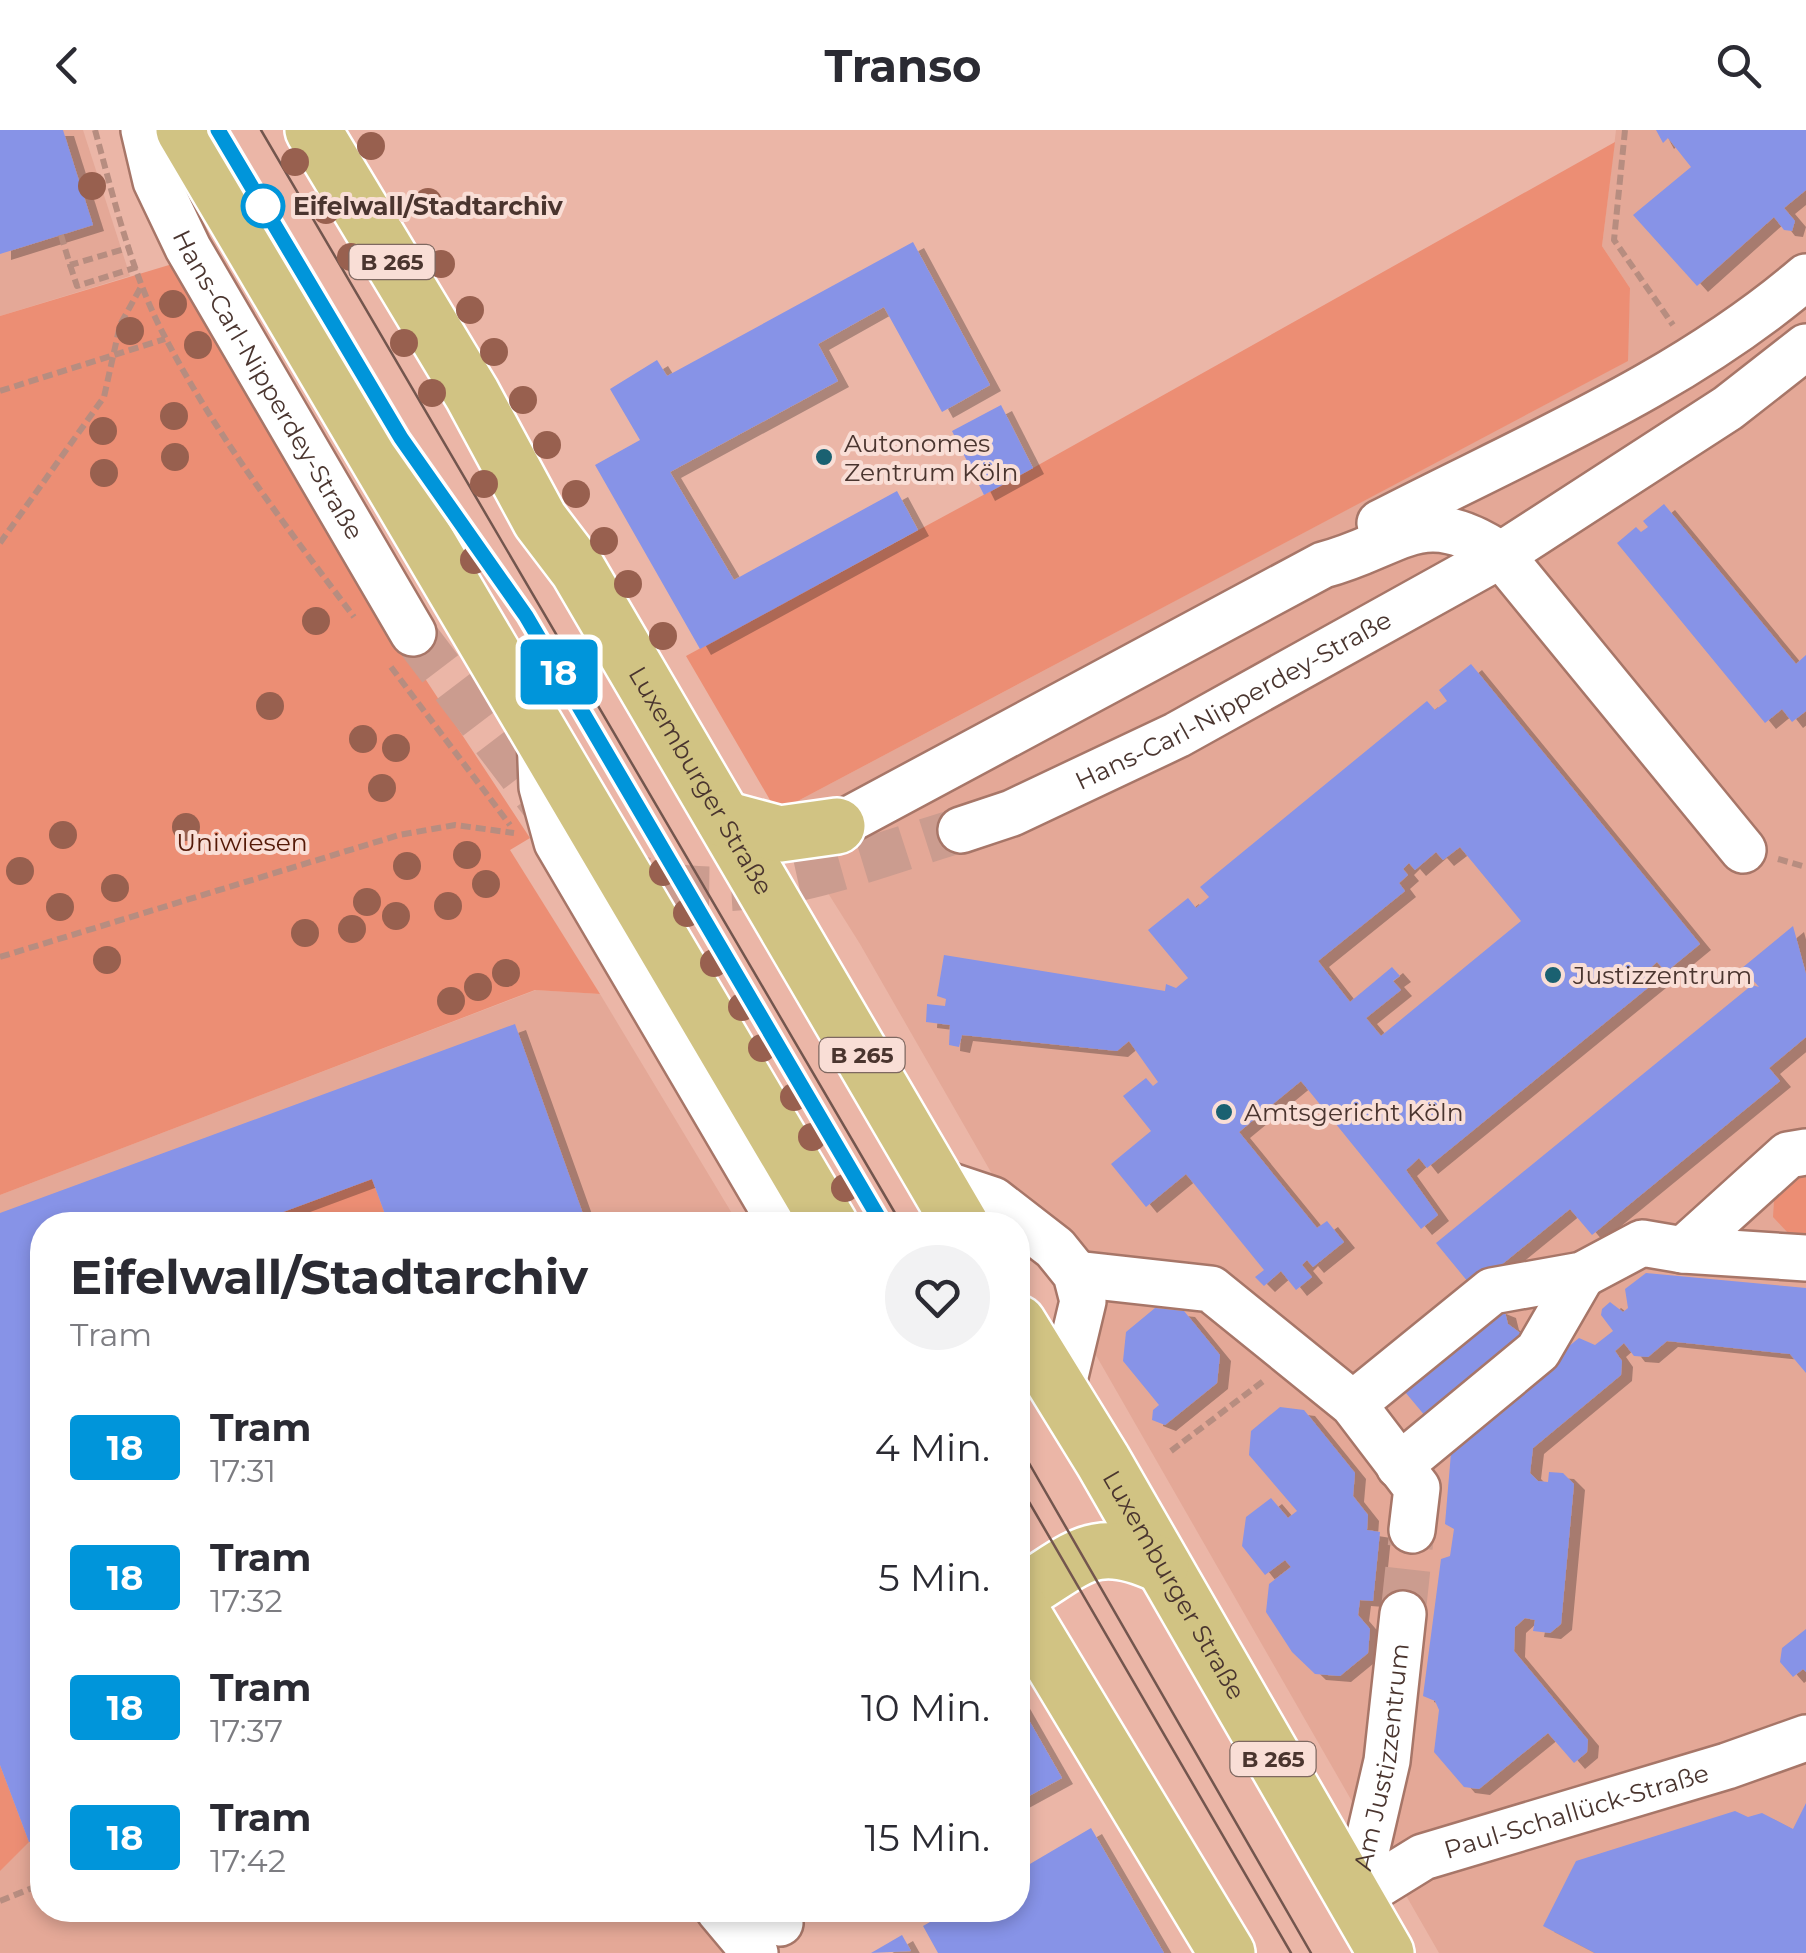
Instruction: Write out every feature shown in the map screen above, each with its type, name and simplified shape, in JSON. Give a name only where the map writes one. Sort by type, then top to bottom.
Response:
[{"type":"main road","points":[[184,130],[822,1212]]},
{"type":"main road","name":"Luxemburger Straße","points":[[312,130],[472,394],[540,520],[578,570],[948,1203]]},
{"type":"main road","points":[[724,819],[780,834],[838,826]]},
{"type":"main road","points":[[788,928],[803,870],[838,826]]},
{"type":"main road","name":"Luxemburger Straße","points":[[1030,1342],[1386,1953]]},
{"type":"main road","points":[[1030,1588],[1094,1550],[1126,1549],[1161,1565]]},
{"type":"main road","points":[[1030,1626],[1227,1953]]},
{"type":"street","name":"Hans-Carl-Nipperdey-Straße","points":[[144,130],[156,181],[188,248],[401,648]]},
{"type":"street","name":"Hans-Carl-Nipperdey-Straße","points":[[1323,565],[1350,538],[1697,360],[1758,318],[1806,277]]},
{"type":"street","name":"Hans-Carl-Nipperdey-Straße","points":[[962,830],[1012,812],[1176,734],[1501,555],[1728,408],[1798,354],[1792,329],[1777,320],[1758,318]]},
{"type":"street","name":"Hans-Carl-Nipperdey-Straße","points":[[838,826],[1323,565],[1360,555],[1401,532],[1519,517],[1578,486],[1620,475]]},
{"type":"street","points":[[1436,527],[1478,540],[1501,555],[1743,850]]},
{"type":"street","points":[[540,736],[542,786],[557,842],[774,1212]]},
{"type":"street","points":[[1683,1250],[1788,1155],[1806,1152]]},
{"type":"street","points":[[948,1203],[993,1200],[1008,1212]]},
{"type":"street","points":[[1030,1229],[1055,1248],[1076,1274],[1082,1301],[1061,1394]]},
{"type":"street","points":[[1353,1404],[1492,1291],[1582,1275],[1642,1242],[1683,1250],[1806,1258]]},
{"type":"street","points":[[1076,1274],[1211,1288],[1353,1404],[1417,1488],[1412,1530]]},
{"type":"street","points":[[1400,1466],[1538,1350],[1582,1275]]},
{"type":"street","name":"Am Justizzentrum","points":[[1355,1899],[1386,1761],[1403,1614]]},
{"type":"street","name":"Paul-Schallück-Straße","points":[[1355,1899],[1424,1857],[1727,1766],[1806,1738]]},
{"type":"path","points":[[95,130],[137,267],[165,339],[229,440],[365,632]]},
{"type":"path","points":[[1625,130],[1614,240],[1658,304]]},
{"type":"path","points":[[61,235],[77,286],[137,267]]},
{"type":"path","points":[[70,265],[131,247]]},
{"type":"path","points":[[0,543],[104,396],[120,325],[143,284]]},
{"type":"path","points":[[0,391],[165,339]]},
{"type":"path","points":[[401,648],[526,850]]},
{"type":"path","points":[[0,957],[399,835],[456,824],[516,833]]},
{"type":"path","points":[[1172,1450],[1242,1398]]},
{"type":"path","points":[[0,1901],[30,1889]]},
{"type":"shaded area","points":[[0,130],[83,130],[130,276],[0,316]]},
{"type":"shaded area","points":[[1616,130],[1806,130],[1806,1953],[1439,1953],[1030,1240],[1030,1212],[1014,1212],[860,944],[777,812],[1627,361],[1630,288],[1602,246]]},
{"type":"shaded area","points":[[536,990],[600,994],[731,1212],[30,1212],[30,1922],[699,1922],[722,1953],[0,1953],[0,1195]]},
{"type":"green space","points":[[1615,142],[1602,246],[1630,288],[1628,361],[777,812],[686,656],[1033,468]]},
{"type":"green space","name":"Uniwiesen","points":[[179,262],[401,642],[530,838],[510,850],[600,994],[535,990],[0,1195],[0,316]]},
{"type":"green space","points":[[1787,1173],[1806,1175],[1806,1236],[1789,1234],[1773,1217],[1775,1184]]},
{"type":"green space","points":[[372,1179],[384,1212],[283,1212]]},
{"type":"green space","points":[[0,1765],[29,1842],[0,1871]]},
{"type":"building","points":[[0,130],[63,130],[93,225],[0,254]]},
{"type":"building","points":[[1656,130],[1806,130],[1806,190],[1784,208],[1795,221],[1792,231],[1784,230],[1774,217],[1697,286],[1633,215],[1691,167],[1668,138],[1663,143]]},
{"type":"building","points":[[913,242],[990,385],[942,412],[884,307],[818,344],[838,381],[670,472],[734,580],[897,491],[918,530],[700,649],[595,465],[640,440],[610,389],[657,360],[667,376]]},
{"type":"building","points":[[1001,405],[1033,468],[984,495],[952,431]]},
{"type":"building","points":[[1664,504],[1796,664],[1806,655],[1806,711],[1792,722],[1782,709],[1765,723],[1617,543],[1636,527],[1641,532],[1648,527],[1643,521]]},
{"type":"building","name":"Justizzentrum","points":[[1471,664],[1700,944],[1666,972],[1657,962],[1647,971],[1655,982],[1427,1168],[1419,1158],[1406,1170],[1438,1215],[1421,1229],[1301,1081],[1239,1132],[1317,1228],[1327,1221],[1344,1242],[1313,1267],[1307,1260],[1302,1265],[1312,1277],[1296,1290],[1281,1271],[1264,1286],[1255,1277],[1264,1270],[1186,1174],[1146,1207],[1111,1164],[1151,1131],[1123,1096],[1146,1078],[1153,1086],[1158,1082],[1129,1041],[1117,1051],[962,1035],[959,1047],[949,1045],[950,1025],[926,1022],[927,1004],[945,1006],[946,999],[937,996],[944,955],[1165,991],[1166,984],[1176,988],[1188,978],[1148,930],[1188,898],[1196,908],[1209,897],[1200,887],[1427,701],[1435,710],[1447,701],[1439,690]],"holes":[[[1460,847],[1521,921],[1381,1036],[1366,1018],[1401,990],[1393,981],[1400,976],[1392,967],[1350,1002],[1318,961],[1405,891],[1399,883],[1408,875],[1403,869],[1409,863],[1415,870],[1436,852],[1443,860]]]},
{"type":"building","points":[[1793,926],[1806,974],[1806,1037],[1769,1068],[1780,1081],[1592,1235],[1570,1209],[1473,1288],[1436,1243],[1752,985],[1759,987],[1742,968]]},
{"type":"building","points":[[515,1024],[582,1212],[384,1212],[372,1179],[283,1212],[30,1212],[29,1842],[0,1765],[0,1213]]},
{"type":"building","points":[[1646,1273],[1806,1288],[1806,1373],[1790,1354],[1667,1341],[1648,1357],[1634,1356],[1624,1343],[1615,1351],[1622,1361],[1621,1375],[1533,1448],[1530,1473],[1538,1481],[1548,1482],[1549,1472],[1563,1473],[1574,1484],[1561,1624],[1550,1633],[1533,1631],[1535,1620],[1525,1618],[1515,1627],[1514,1651],[1588,1740],[1587,1752],[1574,1763],[1548,1733],[1479,1789],[1464,1787],[1434,1752],[1439,1710],[1435,1701],[1423,1696],[1441,1559],[1450,1556],[1454,1529],[1445,1524],[1452,1441],[1579,1338],[1595,1345],[1613,1331],[1601,1315],[1602,1309],[1610,1302],[1623,1312],[1628,1308],[1625,1289]]},
{"type":"building","points":[[1155,1308],[1184,1311],[1220,1355],[1217,1383],[1165,1425],[1152,1420],[1153,1410],[1159,1405],[1123,1361],[1126,1332]]},
{"type":"building","points":[[1495,1308],[1505,1312],[1508,1324],[1523,1335],[1426,1417],[1400,1386]]},
{"type":"building","points":[[1280,1407],[1304,1410],[1355,1473],[1353,1496],[1368,1515],[1367,1530],[1380,1532],[1373,1601],[1360,1600],[1358,1615],[1370,1629],[1368,1653],[1340,1676],[1315,1674],[1292,1652],[1266,1612],[1269,1584],[1291,1567],[1285,1560],[1265,1575],[1242,1546],[1246,1517],[1271,1498],[1288,1518],[1297,1511],[1249,1455],[1251,1431]]},
{"type":"building","points":[[1806,1629],[1806,1672],[1803,1669],[1793,1677],[1780,1662],[1782,1648]]},
{"type":"building","points":[[1030,1722],[1062,1778],[1030,1795]]},
{"type":"building","points":[[1806,1803],[1806,1953],[1595,1953],[1543,1926],[1576,1861],[1735,1811],[1748,1817],[1762,1813],[1793,1829]]},
{"type":"building","points":[[1091,1828],[1164,1953],[938,1953],[923,1926],[930,1922],[1030,1922],[1030,1864]]},
{"type":"building","points":[[902,1935],[911,1951],[871,1953]]},
{"type":"tunnel","points":[[413,633],[554,818]]},
{"type":"tunnel","points":[[603,859],[652,882],[730,889],[808,876],[961,830]]},
{"type":"tunnel","points":[[1403,1614],[1412,1530]]},
{"type":"tram line","points":[[218,130],[401,438],[526,616],[875,1212]]},
{"type":"tram line","name":"18","points":[[218,130],[401,438],[526,616],[875,1212]]},
{"type":"tram line","points":[[261,130],[894,1212]]},
{"type":"tram line","points":[[1030,1465],[1311,1953]]},
{"type":"tram line","points":[[1030,1504],[1291,1953]]},
{"type":"place","name":"Eifelwall/Stadtarchiv","points":[[263,206]]},
{"type":"place","name":"Autonomes Zentrum Köln","points":[[824,457]]},
{"type":"place","name":"Justizzentrum","points":[[1553,975]]},
{"type":"place","name":"Amtsgericht Köln","points":[[1224,1112]]}]
